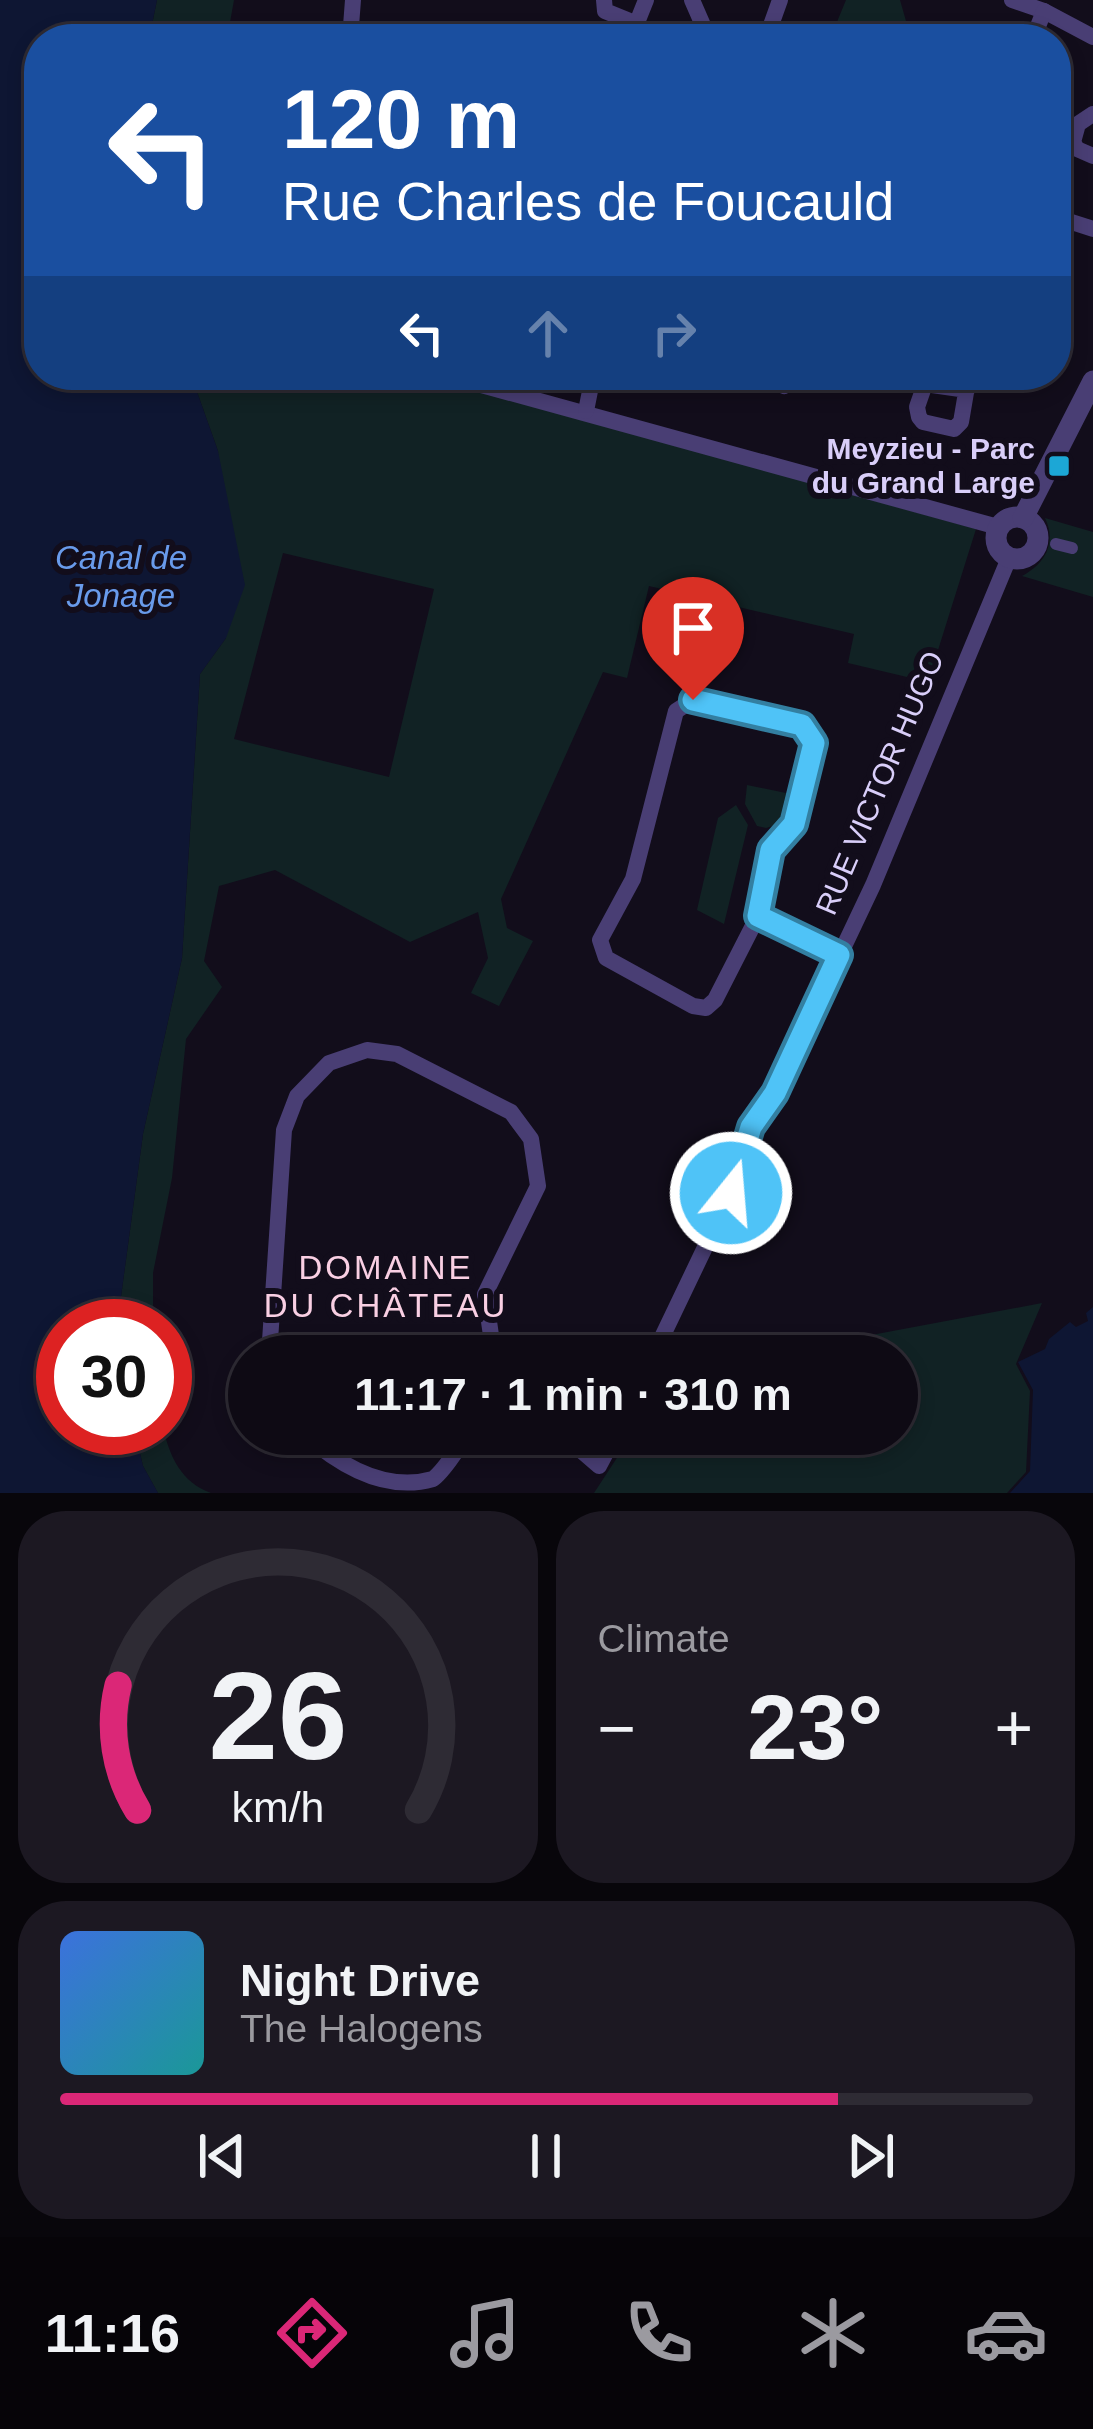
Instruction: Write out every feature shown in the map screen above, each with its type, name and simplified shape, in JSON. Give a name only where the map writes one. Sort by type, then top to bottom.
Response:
[{"type":"street","points":[[604,0],[605,11],[632,22],[646,0]]},
{"type":"street","points":[[1012,0],[1069,24]]},
{"type":"street","points":[[1039,24],[1044,10]]},
{"type":"street","points":[[1093,114],[1078,124],[1073,142],[1093,156]]},
{"type":"street","points":[[1023,518],[1093,381]]},
{"type":"street","points":[[504,390],[998,527]]},
{"type":"street","points":[[586,411],[590,390]]},
{"type":"street","points":[[1009,518],[1023,518],[1037,532],[1037,545],[1022,559],[1009,558],[995,542],[998,527],[1009,518]]},
{"type":"street","points":[[1055,544],[1072,548]]},
{"type":"street","name":"RUE VICTOR HUGO","points":[[663,1335],[731,1193],[758,1112],[775,1093],[873,885],[1009,558]]},
{"type":"street","points":[[693,700],[802,725],[814,743],[794,824],[771,850],[758,916],[715,1000],[706,1008],[693,1006],[606,958],[600,949],[600,940],[633,879],[676,711],[693,700]]},
{"type":"street","points":[[758,916],[839,955]]},
{"type":"street","points":[[270,1335],[284,1130],[297,1096],[329,1063],[367,1050],[398,1054],[511,1112],[531,1139],[538,1186],[485,1294],[488,1335]]},
{"type":"street","points":[[328,1455],[373,1490],[393,1490],[412,1489],[432,1479],[451,1455]]},
{"type":"shaded area","points":[[157,0],[234,0],[230,24],[152,24]]},
{"type":"shaded area","points":[[846,0],[900,0],[907,24],[836,24]]},
{"type":"shaded area","points":[[196,390],[476,390],[976,529],[928,682],[848,663],[854,634],[649,586],[627,678],[603,672],[501,899],[507,928],[533,941],[499,1006],[471,993],[488,958],[478,912],[410,942],[275,870],[219,886],[204,961],[222,987],[186,1039],[172,1178],[153,1273],[153,1299],[121,1299],[143,1134],[182,958],[200,674],[226,638],[218,451]],"holes":[[[283,553],[434,589],[389,777],[234,739]]]},
{"type":"shaded area","points":[[1045,518],[1093,532],[1093,597],[1022,576],[1047,552],[1050,536]]},
{"type":"shaded area","points":[[747,785],[786,793],[779,824],[757,826],[745,804]]},
{"type":"shaded area","points":[[736,805],[748,825],[724,924],[697,910],[718,818]]},
{"type":"shaded area","points":[[1042,1303],[1016,1364],[1030,1391],[1026,1472],[1007,1493],[594,1493],[619,1455],[918,1455],[918,1335],[871,1335]]},
{"type":"shaded area","points":[[140,1455],[172,1455],[192,1482],[211,1493],[158,1493]]},
{"type":"water","name":"Canal de Jonage","points":[[0,0],[157,0],[152,24],[24,24],[24,390],[196,390],[218,451],[245,585],[226,638],[200,674],[182,958],[143,1134],[121,1299],[36,1299],[36,1455],[140,1455],[158,1493],[0,1493]]},
{"type":"water","points":[[1093,1307],[1093,1493],[1010,1493],[1030,1471],[1033,1390],[1018,1362],[1045,1349],[1049,1339],[1070,1322],[1076,1327],[1088,1321],[1086,1313]]},
{"type":"place","name":"Meyzieu - Parc du Grand Large","points":[[1059,466]]},
{"type":"district","name":"DOMAINE DU CHÂTEAU","points":[[386,1286]]},
{"type":"route","points":[[693,700],[802,725],[810,732],[814,743],[794,824],[771,850],[758,916],[839,955],[775,1093],[751,1127],[731,1193]]}]
